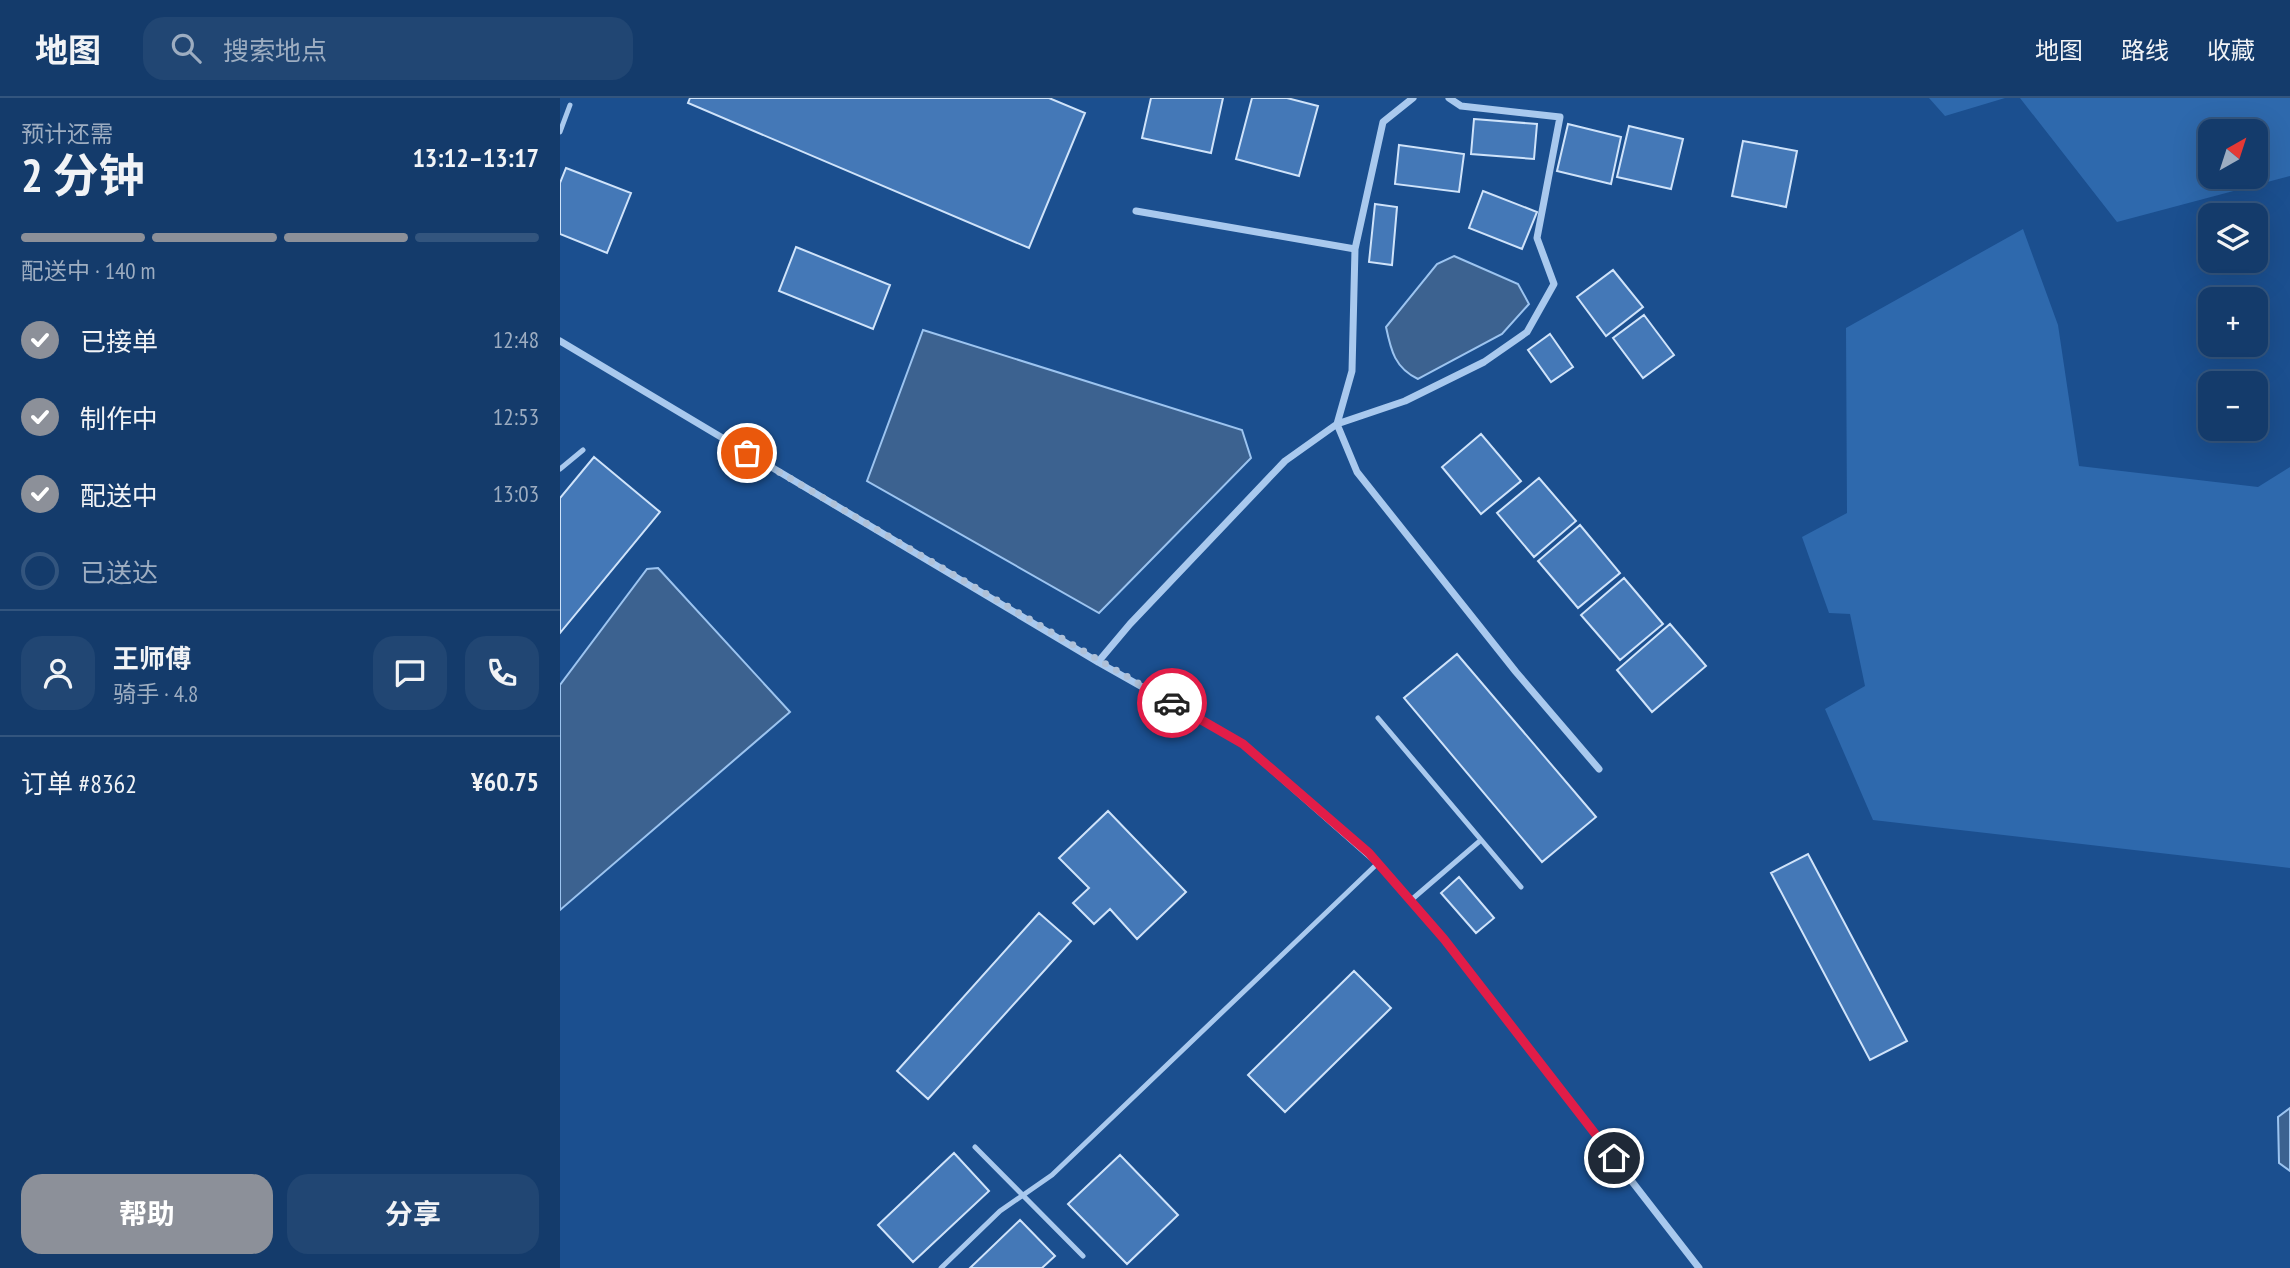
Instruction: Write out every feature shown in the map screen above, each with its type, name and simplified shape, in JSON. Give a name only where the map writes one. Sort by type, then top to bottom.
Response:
[{"type":"street","points":[[1413,98],[1383,122],[1355,249],[1352,371],[1337,424],[1357,472],[1516,672],[1600,769]]},
{"type":"street","points":[[1098,662],[1130,624],[1286,461],[1337,424],[1405,401],[1484,362],[1527,332],[1554,284],[1537,238],[1560,117],[1461,106],[1449,98]]},
{"type":"street","points":[[1136,211],[1355,249]]},
{"type":"street","points":[[560,341],[1098,662],[1243,744],[1378,863],[1444,939],[1699,1268]]},
{"type":"lane","points":[[560,132],[570,105]]},
{"type":"lane","points":[[560,469],[583,450]]},
{"type":"lane","points":[[1378,718],[1521,887]]},
{"type":"lane","points":[[1410,901],[1481,840]]},
{"type":"lane","points":[[941,1268],[1000,1211],[1052,1175],[1378,863]]},
{"type":"lane","points":[[975,1147],[1083,1256]]},
{"type":"shaded area","points":[[1929,98],[2005,98],[1945,116]]},
{"type":"shaded area","points":[[2020,98],[2290,98],[2290,176],[2268,182],[2268,119],[2198,119],[2198,189],[2241,189],[2117,222]]},
{"type":"shaded area","points":[[2023,229],[2058,325],[2079,466],[2258,487],[2290,467],[2290,868],[1873,820],[1825,709],[1865,686],[1850,614],[1829,613],[1802,537],[1847,513],[1846,328]]},
{"type":"shaded area","points":[[1454,256],[1518,284],[1529,304],[1502,334],[1418,379],[1404,370],[1395,358],[1386,327],[1437,264]]},
{"type":"shaded area","points":[[923,330],[1242,430],[1251,458],[1099,613],[867,481]]},
{"type":"shaded area","points":[[658,568],[790,712],[560,910],[560,685],[647,569]]},
{"type":"shaded area","points":[[2290,1108],[2290,1171],[2279,1163],[2278,1117]]},
{"type":"building","points":[[690,98],[1049,98],[1085,113],[1029,248],[688,103]]},
{"type":"building","points":[[1151,98],[1223,98],[1211,153],[1142,138]]},
{"type":"building","points":[[1252,98],[1287,98],[1318,106],[1299,176],[1236,159]]},
{"type":"building","points":[[1474,119],[1537,124],[1534,159],[1471,154]]},
{"type":"building","points":[[1568,124],[1621,137],[1611,184],[1557,171]]},
{"type":"building","points":[[1629,126],[1683,139],[1671,189],[1617,177]]},
{"type":"building","points":[[1743,141],[1797,151],[1786,207],[1732,196]]},
{"type":"building","points":[[1399,145],[1464,154],[1459,192],[1395,184]]},
{"type":"building","points":[[566,168],[631,193],[607,253],[560,234],[560,183]]},
{"type":"building","points":[[1483,191],[1537,212],[1522,249],[1469,228]]},
{"type":"building","points":[[1375,204],[1397,207],[1392,265],[1369,262]]},
{"type":"building","points":[[796,247],[890,285],[873,329],[779,291]]},
{"type":"building","points":[[1613,270],[1643,307],[1606,336],[1577,297]]},
{"type":"building","points":[[1644,315],[1674,355],[1643,378],[1613,338]]},
{"type":"building","points":[[1550,334],[1573,367],[1551,382],[1528,350]]},
{"type":"building","points":[[1481,434],[1521,481],[1481,514],[1442,467]]},
{"type":"building","points":[[594,457],[660,512],[560,633],[560,498]]},
{"type":"building","points":[[1539,478],[1576,521],[1534,557],[1497,513]]},
{"type":"building","points":[[1580,525],[1620,573],[1578,608],[1538,561]]},
{"type":"building","points":[[1624,578],[1663,624],[1620,660],[1581,615]]},
{"type":"building","points":[[1670,624],[1706,666],[1652,712],[1617,670]]},
{"type":"building","points":[[1457,654],[1596,817],[1542,862],[1404,698]]},
{"type":"building","points":[[1108,811],[1186,892],[1137,939],[1110,909],[1094,924],[1073,903],[1089,888],[1059,858]]},
{"type":"building","points":[[1808,854],[1907,1041],[1870,1060],[1771,873]]},
{"type":"building","points":[[1459,877],[1494,918],[1476,933],[1441,893]]},
{"type":"building","points":[[1039,913],[1071,941],[928,1099],[897,1071]]},
{"type":"building","points":[[1354,971],[1391,1008],[1285,1112],[1248,1075]]},
{"type":"building","points":[[954,1153],[989,1191],[913,1262],[878,1225]]},
{"type":"building","points":[[1120,1155],[1178,1215],[1127,1264],[1068,1204]]},
{"type":"building","points":[[1020,1220],[1055,1256],[1042,1268],[970,1268]]},
{"type":"way so far","points":[[747,453],[1098,662],[1172,703]]},
{"type":"route","points":[[1172,703],[1243,744],[1369,853],[1444,939],[1614,1158]]}]
